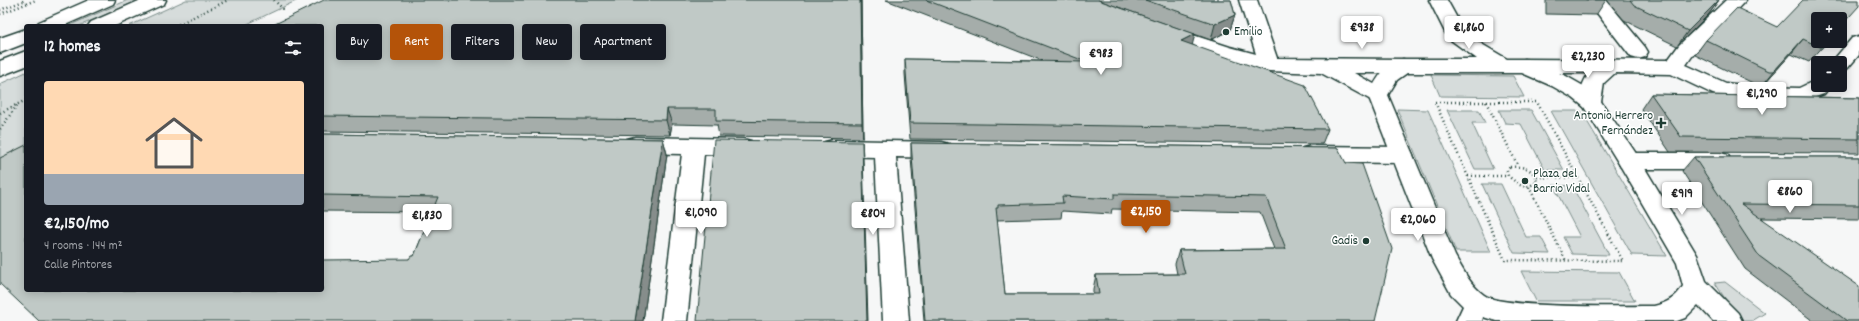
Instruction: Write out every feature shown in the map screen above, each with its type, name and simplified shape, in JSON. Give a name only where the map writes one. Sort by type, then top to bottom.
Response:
[{"type":"street","points":[[51,24],[106,0]]},
{"type":"street","points":[[103,24],[157,0]]},
{"type":"street","points":[[1248,0],[1269,64]]},
{"type":"street","points":[[1438,0],[1455,33],[1473,48],[1502,66]]},
{"type":"street","points":[[1596,0],[1638,52]]},
{"type":"street","points":[[1674,67],[1686,50],[1737,0]]},
{"type":"street","points":[[1150,26],[1225,53],[1269,64],[1322,66],[1674,67],[1722,90],[1738,93],[1800,95],[1811,91]]},
{"type":"street","points":[[1436,66],[1446,53],[1455,33]]},
{"type":"street","points":[[0,46],[24,36]]},
{"type":"street","points":[[1847,56],[1859,43]]},
{"type":"street","points":[[0,69],[24,59]]},
{"type":"street","points":[[1322,66],[1360,84],[1378,95],[1444,259],[1472,312],[1501,312],[1558,318],[1629,319],[1654,317],[1676,311],[1688,299],[1695,286]]},
{"type":"street","points":[[1378,95],[1390,75],[1403,66]]},
{"type":"street","points":[[1525,66],[1559,81],[1580,93],[1591,102],[1629,160],[1689,262],[1695,286],[1729,321]]},
{"type":"street","points":[[1591,102],[1591,86],[1598,76],[1610,67]]},
{"type":"street","points":[[612,144],[766,147]]},
{"type":"street","points":[[674,321],[694,146]]},
{"type":"street","points":[[813,148],[962,150]]},
{"type":"street","points":[[885,149],[896,321]]},
{"type":"street","points":[[1294,154],[1402,155]]},
{"type":"street","points":[[1629,160],[1742,161]]},
{"type":"path","points":[[0,10],[19,1],[26,0]]},
{"type":"path","points":[[0,14],[36,0]]},
{"type":"path","points":[[179,24],[228,0]]},
{"type":"path","points":[[274,0],[284,10]]},
{"type":"path","points":[[0,113],[24,101]]},
{"type":"path","points":[[1435,102],[1486,102],[1536,102],[1623,261],[1505,260],[1435,102]]},
{"type":"path","points":[[1486,102],[1518,166]]},
{"type":"path","points":[[0,129],[18,104]]},
{"type":"path","points":[[1508,176],[1507,171],[1510,167],[1518,166],[1529,170],[1537,177],[1578,178]]},
{"type":"path","points":[[1468,176],[1508,176],[1520,186],[1529,187],[1537,182],[1537,177]]},
{"type":"path","points":[[1529,187],[1566,261]]},
{"type":"shaded area","points":[[128,0],[139,0],[84,24],[73,24]]},
{"type":"shaded area","points":[[186,0],[298,0],[247,24],[133,24]]},
{"type":"shaded area","points":[[24,73],[24,169],[0,181],[0,84]]},
{"type":"shaded area","points":[[1431,75],[1513,76],[1524,97],[1440,96]]},
{"type":"shaded area","points":[[1397,109],[1428,110],[1491,252],[1456,252]]},
{"type":"shaded area","points":[[1447,110],[1479,110],[1485,123],[1472,123],[1493,169],[1475,169]]},
{"type":"shaded area","points":[[1499,110],[1531,110],[1564,170],[1545,170],[1521,124],[1505,123]]},
{"type":"shaded area","points":[[1551,111],[1581,111],[1667,256],[1632,255]]},
{"type":"shaded area","points":[[1482,184],[1501,184],[1526,237],[1541,237],[1550,254],[1514,253]]},
{"type":"shaded area","points":[[1553,185],[1572,186],[1609,255],[1572,254],[1563,237],[1580,237]]},
{"type":"shaded area","points":[[1521,271],[1619,272],[1635,301],[1536,301]]},
{"type":"shaded area","points":[[1725,282],[1765,313],[1752,321],[1744,321],[1729,305],[1715,283]]},
{"type":"building","points":[[324,0],[860,0],[862,123],[716,121],[716,109],[667,109],[666,120],[324,116],[324,24],[275,24]]},
{"type":"building","points":[[926,0],[1098,0],[1195,34],[1181,41],[1305,85],[1328,129],[910,123],[905,59],[1087,62]]},
{"type":"building","points":[[1145,0],[1231,0],[1235,15],[1215,24]]},
{"type":"building","points":[[1630,0],[1719,0],[1688,31],[1634,5]]},
{"type":"building","points":[[1803,0],[1859,0],[1859,6],[1847,19],[1847,12],[1811,12],[1811,43],[1803,39],[1774,71],[1769,71],[1706,40],[1737,8],[1777,27]]},
{"type":"building","points":[[1651,94],[1859,98],[1859,139],[1681,137]]},
{"type":"building","points":[[324,134],[663,139],[635,321],[39,321],[0,284],[0,158],[24,146],[24,292],[324,292],[324,260],[409,259],[411,256],[414,256],[438,197],[324,195]]},
{"type":"building","points":[[714,140],[862,142],[867,321],[697,321]]},
{"type":"building","points":[[911,143],[1338,148],[1346,163],[1362,164],[1392,249],[1375,321],[925,321]],"holes":[[[1114,194],[1266,197],[1286,249],[1179,250],[1185,274],[1096,275],[1099,294],[1005,294],[996,208],[998,208],[998,205],[1063,203],[1062,196],[1114,199]]]},
{"type":"building","points":[[1694,157],[1859,157],[1859,205],[1741,204],[1859,286],[1859,321],[1847,321],[1759,256]]},
{"type":"place","name":"Emilio","points":[[1226,32]]},
{"type":"place","name":"Antonio Herrero Fernández","points":[[1661,123]]},
{"type":"place","name":"Plaza del Barrio Vidal","points":[[1525,181]]},
{"type":"place","name":"Gadis","points":[[1366,241]]}]
